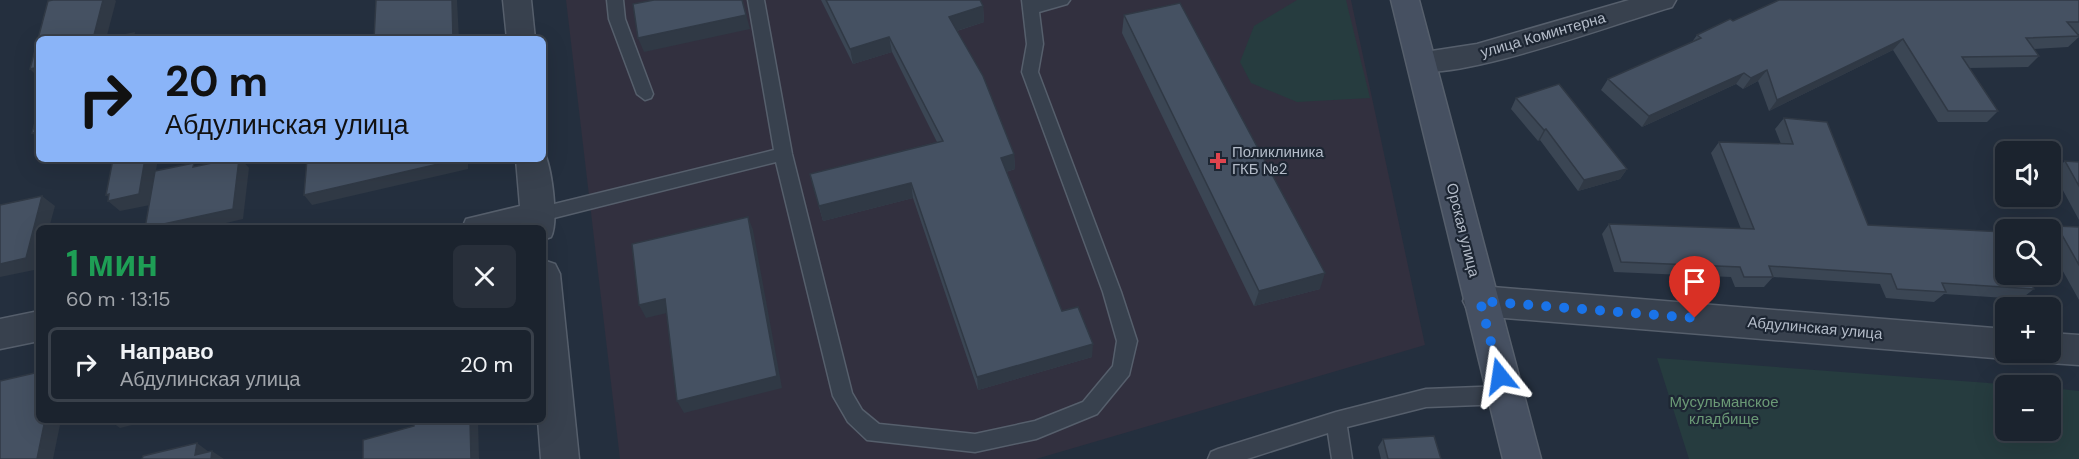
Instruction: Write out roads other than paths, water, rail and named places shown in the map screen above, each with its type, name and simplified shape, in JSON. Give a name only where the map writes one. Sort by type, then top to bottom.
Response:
[{"type":"main road","name":"Орская улица","points":[[1406,0],[1480,301],[1522,459]]},
{"type":"street","points":[[517,0],[521,36]]},
{"type":"street","name":"улица Коминтерна","points":[[1422,62],[1477,55],[1662,0]]},
{"type":"street","points":[[504,225],[538,221],[532,162]]},
{"type":"street","name":"Абдулинская улица","points":[[1480,301],[1995,343]]},
{"type":"street","points":[[546,307],[560,459]]},
{"type":"street","points":[[0,334],[36,327]]},
{"type":"street","points":[[2061,349],[2079,350]]},
{"type":"lane","points":[[615,0],[617,19],[645,94]]},
{"type":"lane","points":[[756,0],[783,154],[843,396],[855,416],[874,433],[975,443],[1036,430],[1090,408],[1122,369],[1126,341],[1112,292],[1030,72],[1035,44],[1032,4],[1062,0]]},
{"type":"lane","points":[[538,221],[783,154]]},
{"type":"lane","points":[[1218,459],[1336,421],[1426,398],[1505,395]]},
{"type":"lane","points":[[1336,421],[1342,459]]},
{"type":"place","name":"Поликлиника ГКБ №2","points":[[1218,161]]},
{"type":"park label","name":"Мусульманское кладбище","points":[[1724,410]]}]
